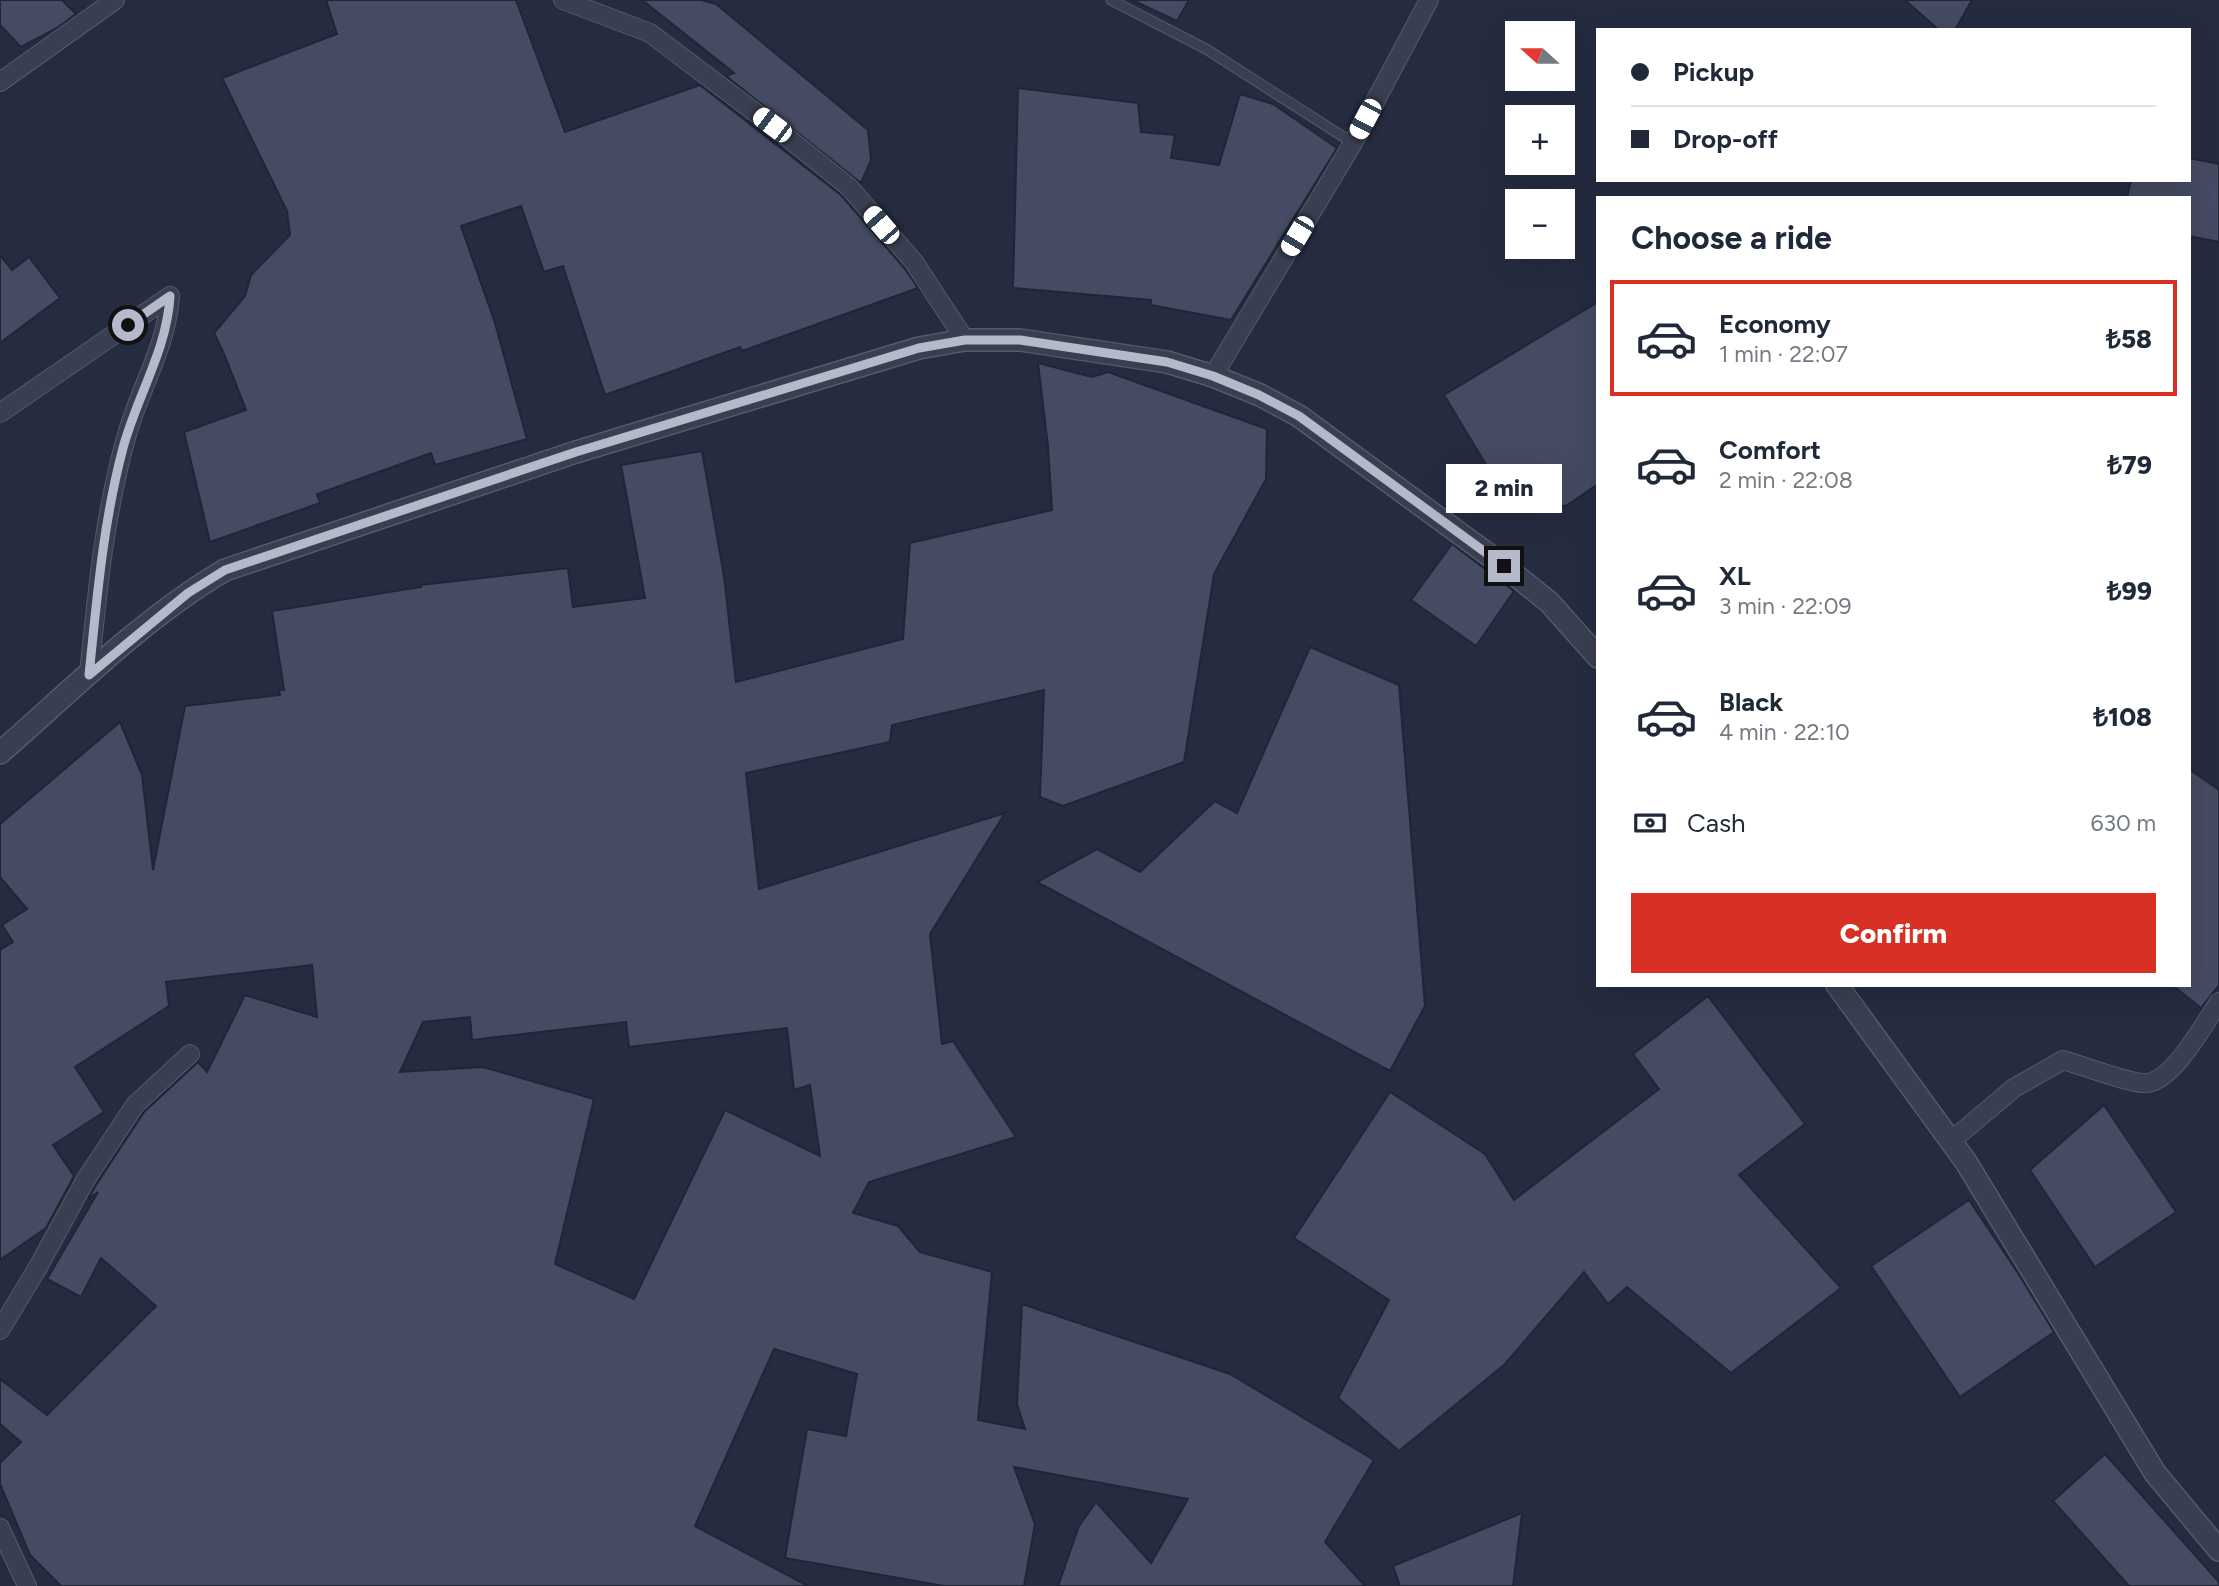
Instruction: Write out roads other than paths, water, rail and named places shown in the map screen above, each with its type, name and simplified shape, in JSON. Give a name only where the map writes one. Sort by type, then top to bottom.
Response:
[{"type":"street","points":[[0,82],[115,0]]},
{"type":"street","points":[[563,0],[650,33],[849,187],[914,262],[965,340]]},
{"type":"street","points":[[1213,376],[1353,143],[1429,0]]},
{"type":"street","points":[[0,413],[170,296],[169,317],[160,351],[130,424],[112,489],[100,560],[89,675]]},
{"type":"street","points":[[0,753],[188,593],[225,570],[576,452],[919,348],[965,340],[1020,340],[1167,362],[1213,376],[1259,395],[1299,416],[1504,566],[1549,602],[1596,655]]},
{"type":"street","points":[[1838,987],[1966,1161],[2155,1473],[2219,1550]]},
{"type":"street","points":[[1951,1141],[2014,1088],[2063,1060],[2146,1083],[2163,1077],[2197,1035],[2219,1002]]},
{"type":"street","points":[[0,1330],[86,1179],[135,1105],[190,1054]]},
{"type":"street","points":[[0,1528],[27,1586]]},
{"type":"lane","points":[[1111,0],[1206,49],[1353,143]]}]
